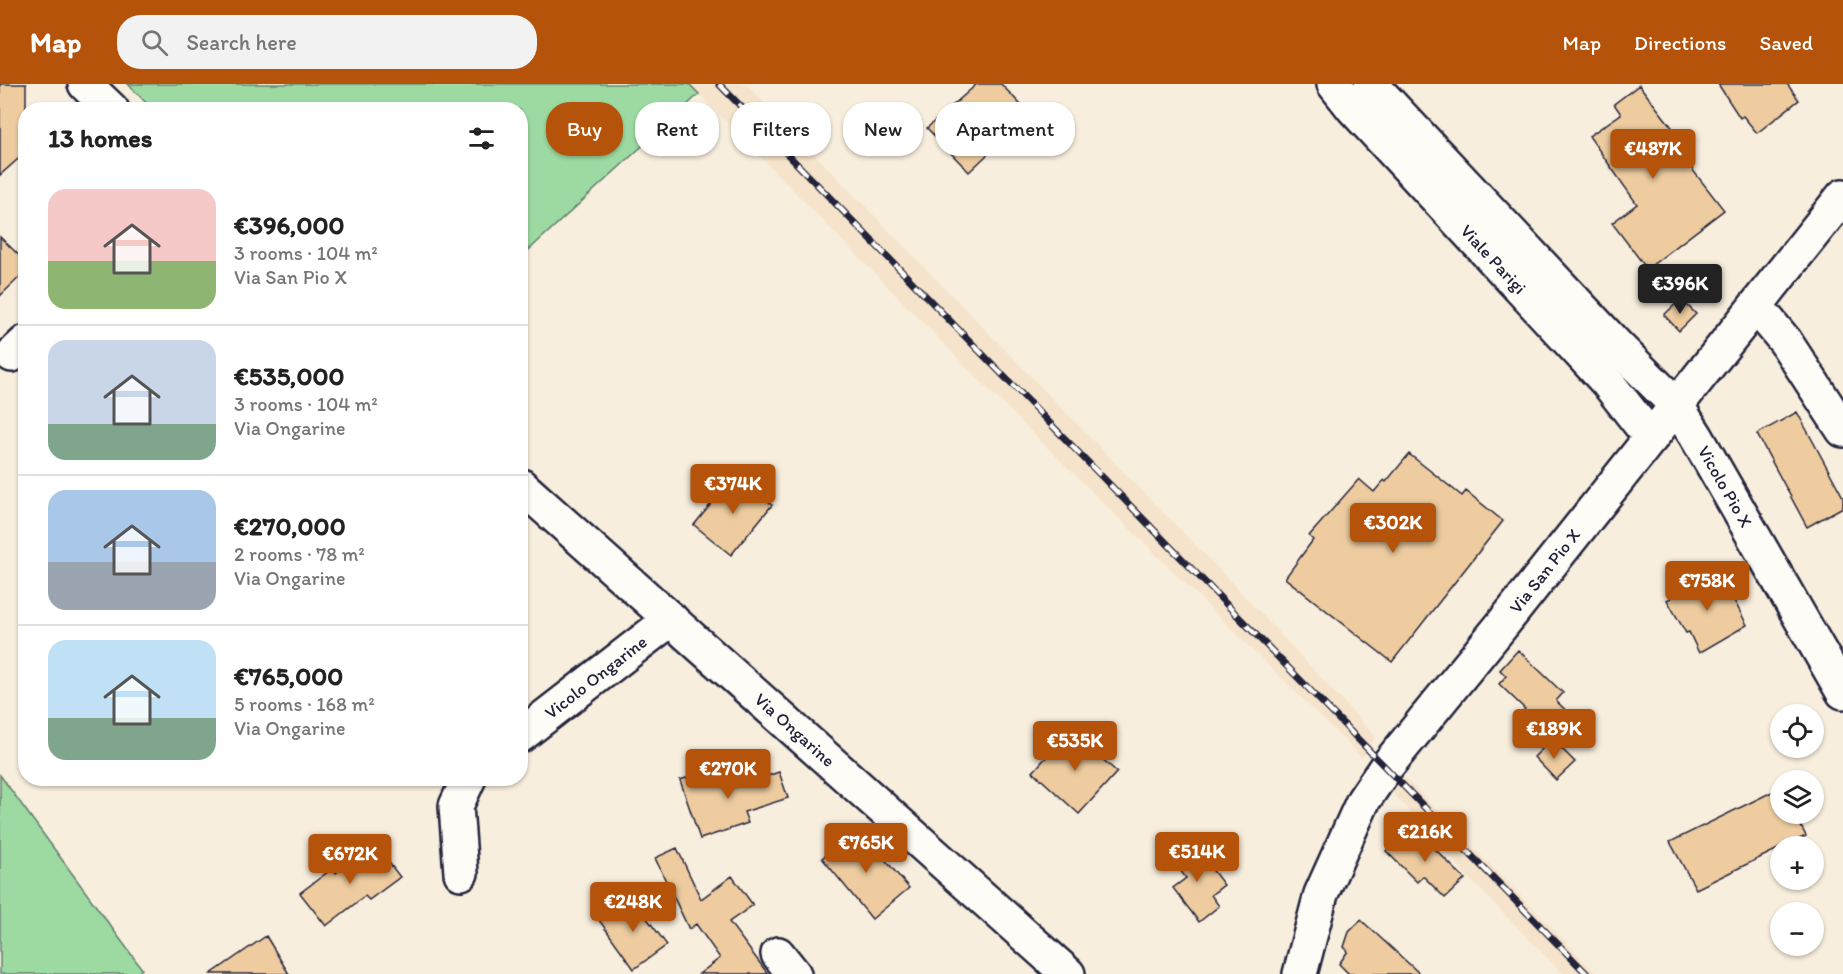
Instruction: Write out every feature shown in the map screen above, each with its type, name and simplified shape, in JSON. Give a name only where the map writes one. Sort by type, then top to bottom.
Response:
[{"type":"street","points":[[85,84],[104,102]]},
{"type":"street","name":"Viale Parigi","points":[[1334,84],[1369,126],[1607,382],[1651,438]]},
{"type":"street","name":"Viale Parigi","points":[[1371,84],[1611,340],[1677,406]]},
{"type":"street","name":"Via San Pio X","points":[[1300,974],[1321,894],[1363,801],[1386,767],[1843,196]]},
{"type":"street","points":[[1756,306],[1785,341],[1843,430]]},
{"type":"street","name":"Vicolo Pio X","points":[[1677,406],[1843,692]]},
{"type":"street","name":"Via Ongarine","points":[[528,492],[1068,974]]},
{"type":"street","name":"Vicolo Ongarine","points":[[528,730],[671,619]]},
{"type":"street","points":[[461,873],[456,806],[465,786]]},
{"type":"shaded area","points":[[689,84],[746,84],[764,102],[731,102],[731,127],[719,115],[719,102],[707,102]]},
{"type":"shaded area","points":[[760,156],[816,156],[1238,589],[1376,737],[1362,758],[985,386]]},
{"type":"shaded area","points":[[1401,774],[1597,974],[1563,974],[1467,876],[1392,792]]},
{"type":"green space","points":[[128,84],[689,84],[699,94],[690,102],[635,102],[635,153],[528,251],[528,102],[145,102]]},
{"type":"green space","points":[[0,775],[142,969],[137,974],[0,974]]},
{"type":"building","points":[[0,84],[26,84],[26,102],[18,102],[18,159],[0,175]]},
{"type":"building","points":[[977,84],[1001,84],[1018,102],[957,102]]},
{"type":"building","points":[[1718,84],[1787,84],[1799,100],[1757,133],[1743,116],[1740,118]]},
{"type":"building","points":[[1639,85],[1674,130],[1667,137],[1724,210],[1647,269],[1612,223],[1637,204],[1589,136],[1621,114],[1614,104]]},
{"type":"building","points":[[935,121],[935,136],[927,128]]},
{"type":"building","points":[[954,156],[986,156],[969,172]]},
{"type":"building","points":[[0,237],[18,254],[18,279],[0,296]]},
{"type":"building","points":[[1681,299],[1696,314],[1679,331],[1664,315]]},
{"type":"building","points":[[1797,412],[1843,497],[1843,507],[1807,527],[1757,434]]},
{"type":"building","points":[[1409,454],[1462,496],[1466,491],[1503,521],[1392,662],[1285,578],[1313,540],[1309,536],[1359,479],[1374,492],[1384,480],[1386,482]]},
{"type":"building","points":[[738,477],[772,505],[731,555],[694,525],[724,488],[726,490]]},
{"type":"building","points":[[1716,572],[1747,625],[1699,653],[1689,632],[1686,633],[1667,600]]},
{"type":"building","points":[[1518,650],[1563,693],[1556,701],[1572,716],[1548,741],[1520,714],[1525,709],[1499,684],[1506,676],[1500,670]]},
{"type":"building","points":[[1070,730],[1117,772],[1079,814],[1033,772]]},
{"type":"building","points":[[1552,739],[1575,762],[1556,780],[1534,757]]},
{"type":"building","points":[[720,767],[723,778],[733,774],[736,787],[779,772],[788,798],[744,812],[748,823],[700,839],[680,780]]},
{"type":"building","points":[[1770,793],[1770,824],[1800,824],[1806,836],[1770,836],[1770,853],[1696,889],[1670,842]]},
{"type":"building","points":[[860,830],[909,888],[872,919],[822,858]]},
{"type":"building","points":[[1406,831],[1412,836],[1417,831],[1465,879],[1445,898],[1423,876],[1417,882],[1386,851]]},
{"type":"building","points":[[374,843],[400,877],[369,900],[365,896],[326,926],[300,893],[333,868],[336,873]]},
{"type":"building","points":[[1192,843],[1224,885],[1211,895],[1219,906],[1199,922],[1173,888],[1186,878],[1172,859]]},
{"type":"building","points":[[677,848],[701,899],[732,876],[753,905],[729,922],[768,974],[699,974],[720,958],[696,924],[689,929],[655,858]]},
{"type":"building","points":[[631,897],[667,945],[634,969],[599,920]]},
{"type":"building","points":[[1361,920],[1420,974],[1349,974],[1339,964],[1348,951],[1344,947],[1349,932]]},
{"type":"building","points":[[266,936],[289,974],[211,974]]},
{"type":"railway","points":[[719,84],[1587,974]]}]
